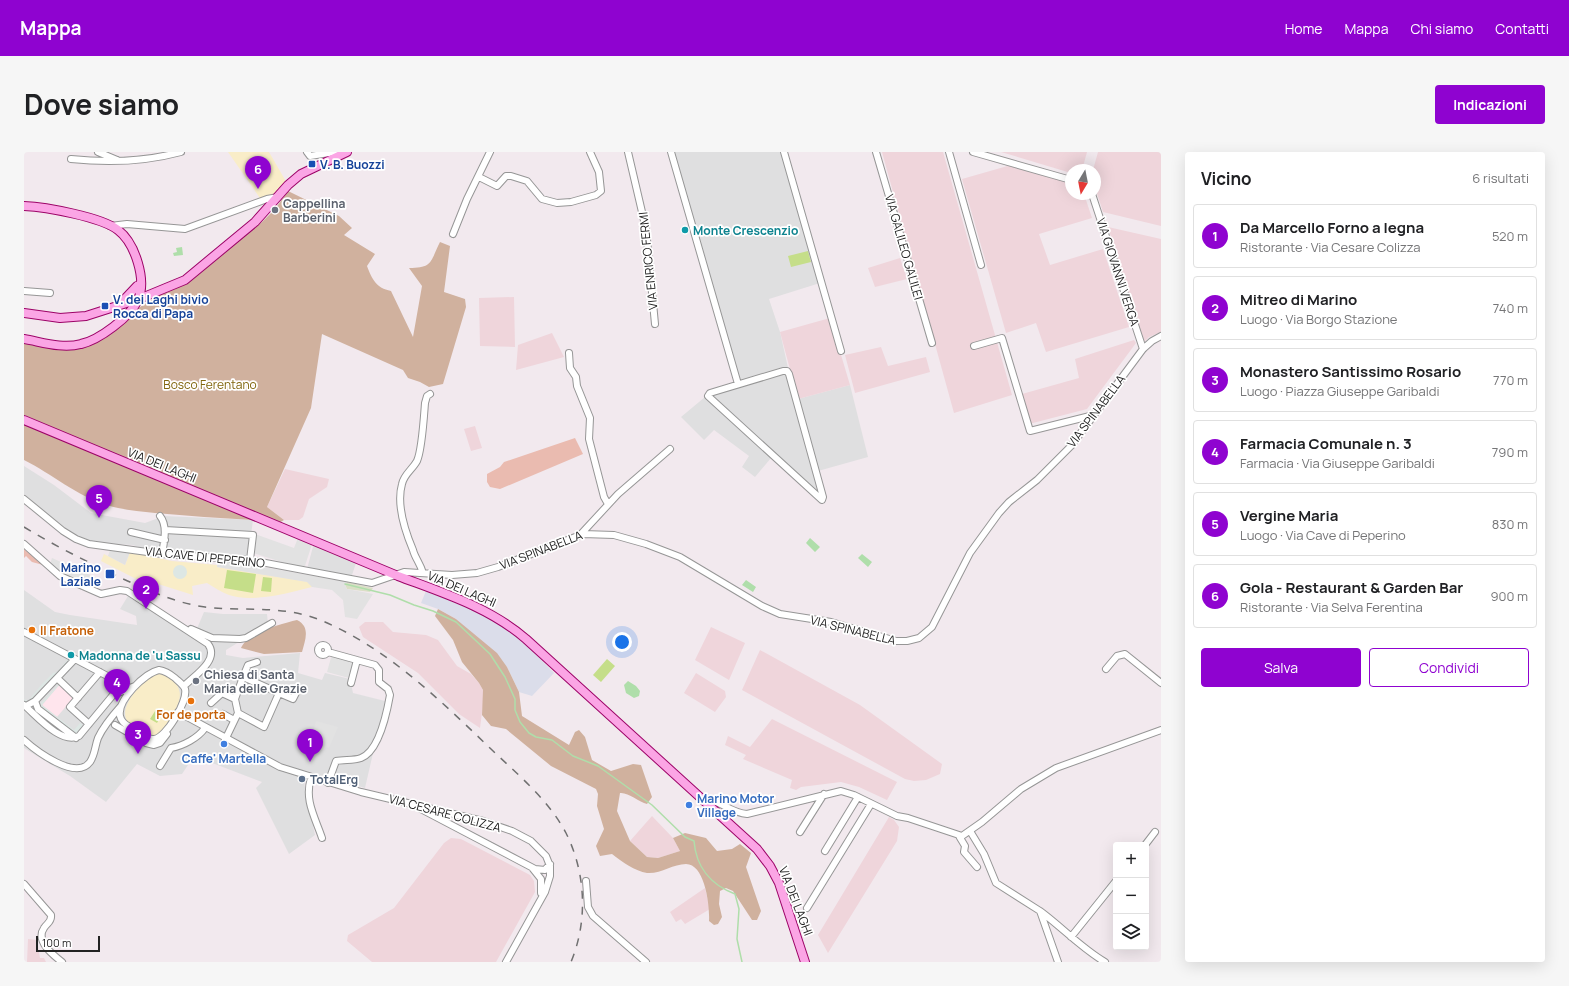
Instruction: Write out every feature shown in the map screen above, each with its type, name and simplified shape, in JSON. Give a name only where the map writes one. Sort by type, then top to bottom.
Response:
[{"type":"main road","points":[[24,313],[67,318],[86,316],[135,301],[179,282],[197,271],[255,222],[288,185],[302,174],[340,153]]},
{"type":"main road","points":[[24,206],[78,216],[110,226],[120,232],[132,248],[137,260],[139,280],[135,301],[130,312]]},
{"type":"main road","points":[[139,280],[148,288],[160,290]]},
{"type":"main road","points":[[117,306],[128,297],[139,280]]},
{"type":"main road","points":[[24,338],[57,345],[75,345],[88,342],[107,331],[160,290]]},
{"type":"main road","points":[[107,331],[135,301]]},
{"type":"main road","points":[[108,310],[116,312],[118,318]]},
{"type":"main road","name":"VIA DEI LAGHI","points":[[24,420],[398,576],[475,606],[506,622],[698,796],[747,838],[769,863],[779,883],[805,962]]},
{"type":"street","points":[[98,152],[120,161]]},
{"type":"street","points":[[71,159],[120,161],[156,158],[180,152]]},
{"type":"street","points":[[307,152],[310,156],[340,153]]},
{"type":"street","points":[[453,234],[466,202],[490,152]]},
{"type":"street","points":[[479,177],[498,186],[506,176],[511,176],[529,182],[544,200],[559,203],[571,202],[601,192],[599,174],[590,152]]},
{"type":"street","name":"VIA ENRICO FERMI","points":[[628,152],[646,229],[655,324]]},
{"type":"street","points":[[671,152],[738,384]]},
{"type":"street","points":[[784,152],[841,351]]},
{"type":"street","name":"VIA GALILEO GALILEI","points":[[876,152],[932,343]]},
{"type":"street","points":[[949,152],[981,265]]},
{"type":"street","points":[[973,152],[1065,178]]},
{"type":"street","points":[[110,226],[127,224],[185,229],[267,199],[278,197]]},
{"type":"street","name":"VIA GIOVANNI VERGA","points":[[1094,200],[1144,349]]},
{"type":"street","points":[[24,291],[50,293]]},
{"type":"street","name":"VIA SPINABELLA","points":[[398,576],[404,572],[459,575],[482,572],[581,534],[590,533],[619,536],[670,553],[699,567],[762,606],[777,613],[831,622],[890,640],[912,640],[923,636],[932,627],[970,553],[999,513],[1009,502],[1037,480],[1064,454],[1144,349],[1152,341],[1161,336]]},
{"type":"street","points":[[974,346],[1002,338],[1030,431],[1094,415]]},
{"type":"street","points":[[569,353],[570,368],[576,377],[577,386],[590,418],[589,439],[604,497],[608,504]]},
{"type":"street","points":[[783,371],[788,372],[823,500],[708,396],[710,393],[738,384],[783,371]]},
{"type":"street","points":[[423,573],[419,560],[412,550],[404,524],[401,497],[402,484],[406,473],[412,468],[417,460],[425,403],[427,396],[430,394]]},
{"type":"street","points":[[581,534],[608,504],[670,449]]},
{"type":"street","name":"VIA CAVE DI PEPERINO","points":[[24,499],[60,529],[83,542],[162,554],[250,560],[372,583],[398,576]]},
{"type":"street","points":[[160,516],[163,520],[165,540],[162,554]]},
{"type":"street","points":[[164,530],[253,535],[250,560]]},
{"type":"street","points":[[131,532],[165,540]]},
{"type":"street","points":[[24,544],[60,576],[101,594],[124,590],[208,644],[212,653],[209,662],[184,686]]},
{"type":"street","points":[[185,629],[189,629],[212,638],[240,639],[246,638],[272,623]]},
{"type":"street","points":[[24,632],[131,689]]},
{"type":"street","points":[[328,652],[376,666],[379,670],[379,682],[388,689],[390,697],[380,733],[374,747],[362,757],[335,762],[328,783]]},
{"type":"street","points":[[1106,669],[1117,656],[1125,654],[1161,683]]},
{"type":"street","points":[[75,659],[35,701],[25,706],[56,732],[67,738],[76,738],[113,695],[122,690],[131,689]]},
{"type":"street","points":[[351,683],[357,660]]},
{"type":"street","points":[[225,740],[238,713],[236,699],[243,677],[248,665],[257,662]]},
{"type":"street","points":[[24,740],[55,762],[74,768],[83,767],[90,761],[99,737],[131,689],[150,672],[159,670],[168,673],[184,686],[185,696],[179,713],[162,741],[155,745],[143,742],[115,725]]},
{"type":"street","points":[[89,724],[70,707],[100,672]]},
{"type":"street","points":[[243,677],[293,699],[296,693]]},
{"type":"street","points":[[57,678],[78,698]]},
{"type":"street","points":[[211,703],[222,693],[236,699]]},
{"type":"street","points":[[238,713],[264,727],[279,693]]},
{"type":"street","points":[[35,701],[38,709],[76,738]]},
{"type":"street","points":[[124,701],[120,714],[122,721],[139,734],[151,739],[155,739],[164,734],[179,713]]},
{"type":"street","name":"VIA CESARE COLIZZA","points":[[179,713],[225,740],[280,767],[328,783],[483,821],[520,835],[540,849],[550,864]]},
{"type":"street","points":[[223,714],[234,720]]},
{"type":"street","points":[[160,766],[171,748],[182,746],[191,739],[200,735],[205,728]]},
{"type":"street","points":[[959,836],[970,831],[1021,789],[1056,768],[1161,730]]},
{"type":"street","points":[[311,778],[308,787],[310,808],[322,838]]},
{"type":"street","points":[[698,796],[711,799],[737,812],[747,814],[841,791],[858,797],[897,816],[908,818],[959,836],[965,846],[964,852],[977,867]]},
{"type":"street","points":[[800,832],[824,794]]},
{"type":"street","points":[[825,851],[858,797]]},
{"type":"street","points":[[408,803],[532,868],[539,875],[542,884],[542,892],[536,907]]},
{"type":"street","points":[[807,908],[871,804]]},
{"type":"street","points":[[441,819],[443,814],[450,813]]},
{"type":"street","points":[[970,831],[984,854],[996,882],[1040,911],[1056,923],[1084,949],[1105,962]]},
{"type":"street","points":[[1147,842],[1155,832]]},
{"type":"street","points":[[532,868],[545,870],[550,864]]},
{"type":"street","points":[[506,962],[548,882],[550,864]]},
{"type":"street","points":[[586,881],[588,907],[593,916],[646,962]]},
{"type":"street","points":[[24,884],[50,915],[51,920],[43,930],[42,937],[46,946],[62,962]]},
{"type":"street","points":[[1071,937],[1113,885]]},
{"type":"street","points":[[1040,911],[1058,962]]},
{"type":"shaded area","points":[[228,152],[269,152],[288,185],[278,197],[262,201]]},
{"type":"shaded area","points":[[673,152],[781,152],[820,283],[769,299],[780,332],[788,368],[740,381]]},
{"type":"shaded area","points":[[882,152],[943,152],[1012,395],[954,413]]},
{"type":"shaded area","points":[[1001,152],[1087,152],[1084,164],[1065,164],[1065,171]]},
{"type":"shaded area","points":[[1098,152],[1161,152],[1161,226],[1103,212],[1099,200],[1101,200],[1101,164],[1095,164]]},
{"type":"shaded area","points":[[1011,165],[1065,181],[1065,200],[1086,200],[1092,218],[1039,234],[1050,265],[1103,249],[1129,327],[1046,352],[1036,323],[1006,333],[962,179]]},
{"type":"shaded area","points":[[1108,227],[1161,239],[1161,332],[1149,337],[1143,343]]},
{"type":"shaded area","points":[[182,247],[183,255],[174,256],[173,253],[177,252],[176,248]]},
{"type":"shaded area","points":[[808,251],[811,262],[791,267],[788,256]]},
{"type":"shaded area","points":[[900,258],[907,279],[875,287],[868,268]]},
{"type":"shaded area","points":[[514,297],[515,347],[480,346],[479,298]]},
{"type":"shaded area","points":[[830,318],[850,385],[798,399],[780,332]]},
{"type":"shaded area","points":[[552,333],[564,357],[516,370],[518,345]]},
{"type":"shaded area","points":[[1134,340],[1136,343],[1087,409],[1029,424],[1022,394],[1079,378],[1075,359]]},
{"type":"shaded area","points":[[881,347],[888,366],[926,357],[930,372],[855,393],[845,355]]},
{"type":"shaded area","points":[[787,372],[822,497],[711,396]]},
{"type":"shaded area","points":[[850,385],[868,457],[818,471],[798,399]]},
{"type":"shaded area","points":[[705,397],[771,458],[755,477],[742,467],[749,456],[714,430],[704,440],[681,417]]},
{"type":"shaded area","points":[[475,426],[482,448],[471,451],[464,429]]},
{"type":"shaded area","points":[[575,438],[583,454],[500,489],[490,487],[487,482],[487,474],[500,467],[504,462]]},
{"type":"shaded area","points":[[24,466],[54,485],[91,513],[145,523],[164,516],[253,520],[248,557],[163,553],[132,545],[89,542],[51,520],[24,494]]},
{"type":"shaded area","points":[[285,469],[329,479],[327,487],[309,499],[303,517],[299,520],[284,520],[267,507]]},
{"type":"shaded area","points":[[255,534],[294,548],[298,538],[312,544],[304,569],[253,553]]},
{"type":"shaded area","points":[[810,538],[820,547],[815,552],[806,543]]},
{"type":"shaded area","points":[[314,543],[356,563],[351,578],[307,569]]},
{"type":"shaded area","points":[[24,549],[43,565],[32,562],[26,556],[24,558]]},
{"type":"shaded area","points":[[110,550],[130,552],[125,565],[108,556]]},
{"type":"shaded area","points":[[130,552],[172,561],[217,565],[217,567],[309,582],[312,587],[259,598],[248,598],[229,595],[207,583],[192,586],[193,595],[155,583],[144,583],[101,561],[104,554],[125,565]]},
{"type":"shaded area","points":[[862,554],[872,562],[868,567],[858,558]]},
{"type":"shaded area","points":[[52,558],[61,562],[62,561],[96,578],[91,588],[61,574],[50,564]]},
{"type":"shaded area","points":[[218,561],[258,566],[347,582],[345,585],[347,589],[373,594],[357,619],[345,617],[343,600],[332,590],[312,587],[307,582],[217,567]]},
{"type":"shaded area","points":[[177,565],[183,565],[187,569],[187,575],[183,579],[177,579],[173,575],[173,569]]},
{"type":"shaded area","points":[[227,570],[256,574],[253,593],[224,588]]},
{"type":"shaded area","points":[[263,577],[272,578],[271,592],[261,591]]},
{"type":"shaded area","points":[[746,580],[756,587],[753,592],[742,585]]},
{"type":"shaded area","points":[[347,582],[373,588],[370,592],[347,589],[345,585]]},
{"type":"shaded area","points":[[24,590],[55,612],[137,625],[136,616],[120,609],[128,596],[193,638],[204,612],[223,614],[267,614],[268,624],[226,650],[226,655],[243,658],[300,653],[298,673],[322,680],[325,673],[350,679],[353,693],[385,701],[365,788],[303,770],[305,788],[315,835],[289,854],[256,788],[262,782],[194,756],[182,774],[160,776],[137,764],[106,802],[70,776],[24,748]]},
{"type":"shaded area","points":[[426,591],[495,619],[523,641],[554,673],[532,696],[519,692],[507,667],[474,635],[456,619],[438,609],[421,603]]},
{"type":"shaded area","points":[[365,622],[383,622],[393,632],[426,635],[438,640],[457,666],[471,674],[483,690],[480,728],[459,714],[418,673],[363,637],[359,627]]},
{"type":"shaded area","points":[[711,627],[745,643],[729,680],[695,660]]},
{"type":"shaded area","points":[[760,650],[860,705],[942,764],[940,774],[926,780],[914,781],[905,779],[742,690]]},
{"type":"shaded area","points":[[332,654],[350,660],[350,662],[353,663],[349,678],[327,672]]},
{"type":"shaded area","points":[[69,658],[72,660],[69,660],[56,677],[54,676],[43,686],[45,688],[42,687],[30,700],[31,702],[28,704],[24,702],[24,699],[28,701],[42,684],[53,673],[57,672]]},
{"type":"shaded area","points":[[607,659],[615,666],[601,682],[593,675]]},
{"type":"shaded area","points":[[696,673],[725,691],[726,697],[715,712],[684,693]]},
{"type":"shaded area","points":[[157,674],[171,679],[179,689],[180,695],[175,711],[168,722],[160,733],[153,736],[144,734],[132,727],[127,722],[125,713],[126,706],[134,693],[146,681]]},
{"type":"shaded area","points":[[628,681],[636,686],[640,691],[639,696],[634,698],[626,693],[624,685]]},
{"type":"shaded area","points":[[58,682],[60,684],[42,705],[74,730],[80,723],[83,725],[75,735],[38,707],[38,703],[40,704],[58,685]]},
{"type":"shaded area","points":[[60,684],[74,697],[57,717],[42,705]]},
{"type":"shaded area","points":[[157,708],[163,712],[157,723],[150,719]]},
{"type":"shaded area","points":[[772,719],[897,782],[887,800],[859,787],[841,782],[801,787],[796,790],[790,788],[792,780],[743,759],[746,755],[725,745],[728,736],[750,747]]},
{"type":"shaded area","points":[[316,721],[338,727],[329,748],[326,747],[324,750],[309,746]]},
{"type":"shaded area","points":[[652,816],[673,838],[680,851],[658,858],[647,857],[630,841]]},
{"type":"shaded area","points":[[889,817],[894,820],[899,827],[897,841],[828,953],[818,935]]},
{"type":"shaded area","points":[[451,838],[461,839],[530,875],[534,881],[535,892],[496,962],[372,962],[347,941],[348,935],[394,908],[444,843]]},
{"type":"shaded area","points":[[705,888],[710,909],[685,924],[681,919],[676,922],[670,912]]},
{"type":"shaded area","points":[[28,939],[37,940],[40,958],[44,958],[46,962],[27,962]]},
{"type":"green space","name":"Bosco Ferentano","points":[[288,191],[339,216],[352,228],[344,235],[375,254],[367,266],[371,275],[378,285],[391,291],[413,337],[422,286],[409,268],[423,267],[427,265],[432,259],[440,242],[450,246],[444,292],[465,299],[466,307],[443,384],[429,387],[408,378],[403,370],[322,334],[311,408],[267,507],[284,520],[279,523],[261,517],[24,415],[24,341],[83,347],[143,305],[166,291],[190,280],[262,222],[275,209]]},
{"type":"green space","points":[[24,424],[253,520],[137,511],[113,507],[96,501],[24,460]]},
{"type":"green space","points":[[438,609],[456,619],[497,653],[507,667],[519,692],[522,716],[569,745],[575,732],[579,730],[585,737],[592,760],[611,771],[633,764],[641,765],[652,797],[647,804],[626,794],[620,793],[617,811],[630,841],[647,857],[658,858],[680,851],[673,838],[685,833],[706,838],[717,851],[732,849],[740,844],[751,853],[746,867],[761,911],[757,920],[752,920],[733,891],[726,888],[720,891],[719,904],[722,917],[718,924],[714,925],[709,921],[705,887],[698,871],[692,866],[681,864],[657,872],[647,873],[633,868],[612,854],[600,856],[596,846],[604,829],[597,806],[598,794],[596,789],[551,766],[506,729],[491,726],[482,715],[483,690],[462,662],[453,640],[435,616]]},
{"type":"green space","points":[[297,620],[306,630],[302,652],[264,654],[241,648],[250,637],[258,633],[274,626]]},
{"type":"waterway","points":[[345,584],[390,595],[433,611],[456,622],[490,654],[505,677],[515,699],[515,710],[520,722],[529,733],[536,737],[552,740],[573,756],[598,766],[652,805],[685,837],[694,841],[698,859],[706,874],[719,886],[735,894],[739,909],[737,939],[742,962]]},
{"type":"railway","points":[[24,527],[109,572],[162,596],[205,607],[280,611],[310,616],[325,622],[371,647],[413,678],[453,713],[532,788],[550,809],[566,833],[578,864],[582,897],[580,930],[571,962]]},
{"type":"place","name":"V. B. Buozzi","points":[[312,164]]},
{"type":"place","name":"Gola - Restaurant & Garden Bar","points":[[258,189]]},
{"type":"place","name":"Cappellina Barberini","points":[[275,210]]},
{"type":"place","name":"Monte Crescenzio","points":[[685,230]]},
{"type":"place","name":"V. dei Laghi bivio Rocca di Papa","points":[[105,306]]},
{"type":"place","name":"Vergine Maria","points":[[99,518]]},
{"type":"place","name":"Marino Laziale","points":[[110,574]]},
{"type":"place","name":"Mitreo di Marino","points":[[146,609]]},
{"type":"place","name":"Il Fratone","points":[[32,630]]},
{"type":"place","name":"Madonna de 'u Sassu","points":[[71,655]]},
{"type":"place","name":"Chiesa di Santa Maria delle Grazie","points":[[196,681]]},
{"type":"place","name":"For de porta","points":[[191,701]]},
{"type":"place","name":"Farmacia Comunale n. 3","points":[[117,702]]},
{"type":"place","name":"Caffe' Martella","points":[[224,744]]},
{"type":"place","name":"Monastero Santissimo Rosario","points":[[138,754]]},
{"type":"place","name":"Da Marcello Forno a legna","points":[[310,762]]},
{"type":"place","name":"TotalErg","points":[[302,779]]},
{"type":"place","name":"Marino Motor Village","points":[[689,805]]}]
